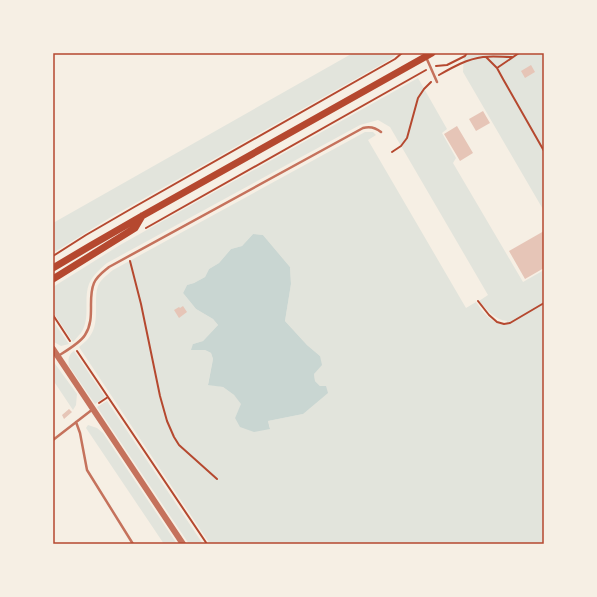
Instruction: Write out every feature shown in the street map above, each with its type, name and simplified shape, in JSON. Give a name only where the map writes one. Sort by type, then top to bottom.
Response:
[{"type":"main road","points":[[53,268],[142,216],[429,55]]},
{"type":"main road","points":[[53,279],[135,228],[142,216]]},
{"type":"street","points":[[53,350],[183,544]]},
{"type":"lane","points":[[429,55],[431,67],[437,82]]},
{"type":"lane","points":[[58,356],[83,339],[86,334],[91,318],[92,292],[94,283],[109,267],[362,128],[370,126],[381,132]]},
{"type":"lane","points":[[53,440],[93,409]]},
{"type":"lane","points":[[76,422],[80,433],[87,470],[133,544]]},
{"type":"path","points":[[53,256],[130,209],[396,59],[402,53]]},
{"type":"path","points":[[148,226],[431,67],[448,65],[465,56],[467,53]]},
{"type":"path","points":[[497,68],[519,53]]},
{"type":"path","points":[[392,152],[401,146],[407,138],[418,98],[424,89],[435,78],[461,63],[475,58],[485,56],[512,57]]},
{"type":"path","points":[[485,56],[497,68],[544,151]]},
{"type":"path","points":[[129,256],[160,396],[167,421],[179,445],[217,479]]},
{"type":"path","points":[[478,301],[497,322],[504,324],[510,323],[544,303]]},
{"type":"path","points":[[53,315],[206,544]]},
{"type":"path","points":[[93,409],[108,397]]},
{"type":"shaded area","points":[[353,53],[398,53],[391,59],[111,217],[53,253],[53,223]]},
{"type":"shaded area","points":[[464,53],[544,53],[544,211],[463,72]]},
{"type":"shaded area","points":[[418,78],[447,129],[442,133],[456,158],[453,163],[523,282],[544,270],[544,544],[210,544],[79,347],[89,337],[94,327],[96,316],[96,294],[98,286],[102,279],[113,270],[365,132],[373,132],[376,135],[368,140],[466,308],[476,302],[488,317],[496,322],[506,325],[507,321],[495,317],[479,301],[488,295],[390,127],[378,120],[360,125],[107,263],[99,270],[89,284],[87,290],[86,321],[81,333],[73,342],[53,312],[53,287],[120,245]],"holes":[[[253,234],[263,235],[290,267],[291,284],[285,321],[307,345],[320,356],[314,374],[315,381],[320,386],[303,414],[268,421],[270,428],[235,418],[242,404],[234,395],[223,387],[208,384],[213,359],[211,353],[193,344],[203,341],[218,325],[213,319],[196,309],[183,293],[187,285],[205,277],[209,269],[219,263],[231,249],[242,246]]]},
{"type":"shaded area","points":[[253,234],[263,235],[290,267],[291,284],[285,321],[307,345],[320,356],[322,365],[314,374],[315,381],[320,386],[326,386],[328,393],[303,414],[268,421],[270,429],[254,432],[240,427],[235,418],[241,404],[234,395],[223,387],[208,385],[213,359],[211,353],[205,350],[191,350],[193,344],[203,341],[218,325],[213,319],[196,309],[183,293],[187,285],[205,277],[209,269],[219,263],[231,249],[242,246]]},
{"type":"shaded area","points":[[53,321],[69,344],[61,346],[54,342]]},
{"type":"shaded area","points":[[74,351],[105,397],[95,404],[69,366],[69,358]]},
{"type":"shaded area","points":[[53,361],[77,394],[76,405],[73,410],[53,380]]},
{"type":"shaded area","points":[[107,401],[203,544],[189,544],[97,407]]},
{"type":"shaded area","points":[[88,425],[97,428],[103,433],[177,544],[164,544],[86,428]]},
{"type":"building","points":[[531,65],[535,72],[525,78],[521,71]]},
{"type":"building","points":[[483,111],[490,123],[476,131],[469,119]]},
{"type":"building","points":[[457,126],[473,153],[460,161],[444,134]]},
{"type":"building","points":[[544,231],[544,268],[525,279],[509,251]]},
{"type":"building","points":[[183,306],[187,312],[179,318],[174,310]]},
{"type":"building","points":[[69,409],[72,412],[64,419],[62,415]]}]
